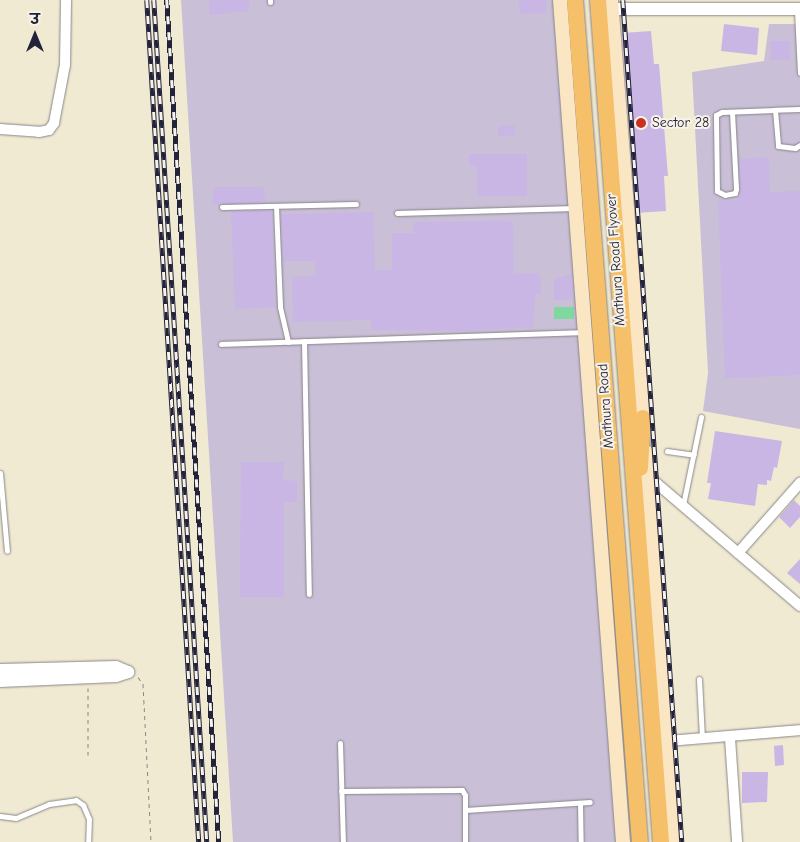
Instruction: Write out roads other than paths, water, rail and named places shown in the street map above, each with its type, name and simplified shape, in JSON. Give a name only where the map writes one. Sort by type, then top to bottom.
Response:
[{"type":"highway","name":"Mathura Road","points":[[575,0],[637,811]]},
{"type":"highway","name":"Mathura Road Flyover","points":[[607,3],[636,520]]},
{"type":"highway","points":[[643,418],[636,520],[661,842]]},
{"type":"highway","points":[[630,842],[637,811]]},
{"type":"highway","points":[[637,811],[640,842]]},
{"type":"main road","points":[[560,0],[623,842]]},
{"type":"main road","points":[[607,3],[648,476],[674,842]]},
{"type":"street","points":[[0,129],[39,132],[49,130],[54,123],[65,65],[66,0]]},
{"type":"street","points":[[607,3],[799,9]]},
{"type":"street","points":[[648,476],[800,606]]},
{"type":"street","points":[[738,553],[800,484]]},
{"type":"street","points":[[0,670],[116,667],[128,672],[88,677],[0,681]]},
{"type":"street","points":[[667,741],[730,738],[800,730]]},
{"type":"street","points":[[730,738],[737,842]]},
{"type":"lane","points":[[799,9],[800,73]]},
{"type":"lane","points":[[732,112],[736,190],[735,194],[725,196],[717,191],[715,118],[718,113],[732,112],[800,109]]},
{"type":"lane","points":[[776,110],[778,146],[794,148],[800,145]]},
{"type":"lane","points":[[222,207],[356,204]]},
{"type":"lane","points":[[276,206],[280,307],[288,342]]},
{"type":"lane","points":[[397,213],[576,208]]},
{"type":"lane","points":[[221,344],[584,332]]},
{"type":"lane","points":[[304,341],[309,594]]},
{"type":"lane","points":[[683,506],[701,417]]},
{"type":"lane","points":[[667,451],[694,455]]},
{"type":"lane","points":[[0,473],[7,551]]},
{"type":"lane","points":[[700,679],[702,739]]},
{"type":"lane","points":[[340,743],[343,842]]},
{"type":"lane","points":[[341,791],[456,789],[464,792],[465,842]]},
{"type":"lane","points":[[0,816],[16,818],[49,804],[76,800],[83,805],[89,819],[88,842]]},
{"type":"lane","points":[[465,810],[590,802]]},
{"type":"lane","points":[[580,803],[581,842]]},
{"type":"railway","points":[[147,0],[199,842]]},
{"type":"railway","points":[[154,0],[207,842]]},
{"type":"railway","points":[[167,0],[219,842]]},
{"type":"railway","points":[[623,0],[682,842]]},
{"type":"place","name":"Sector 28","points":[[641,123]]}]
